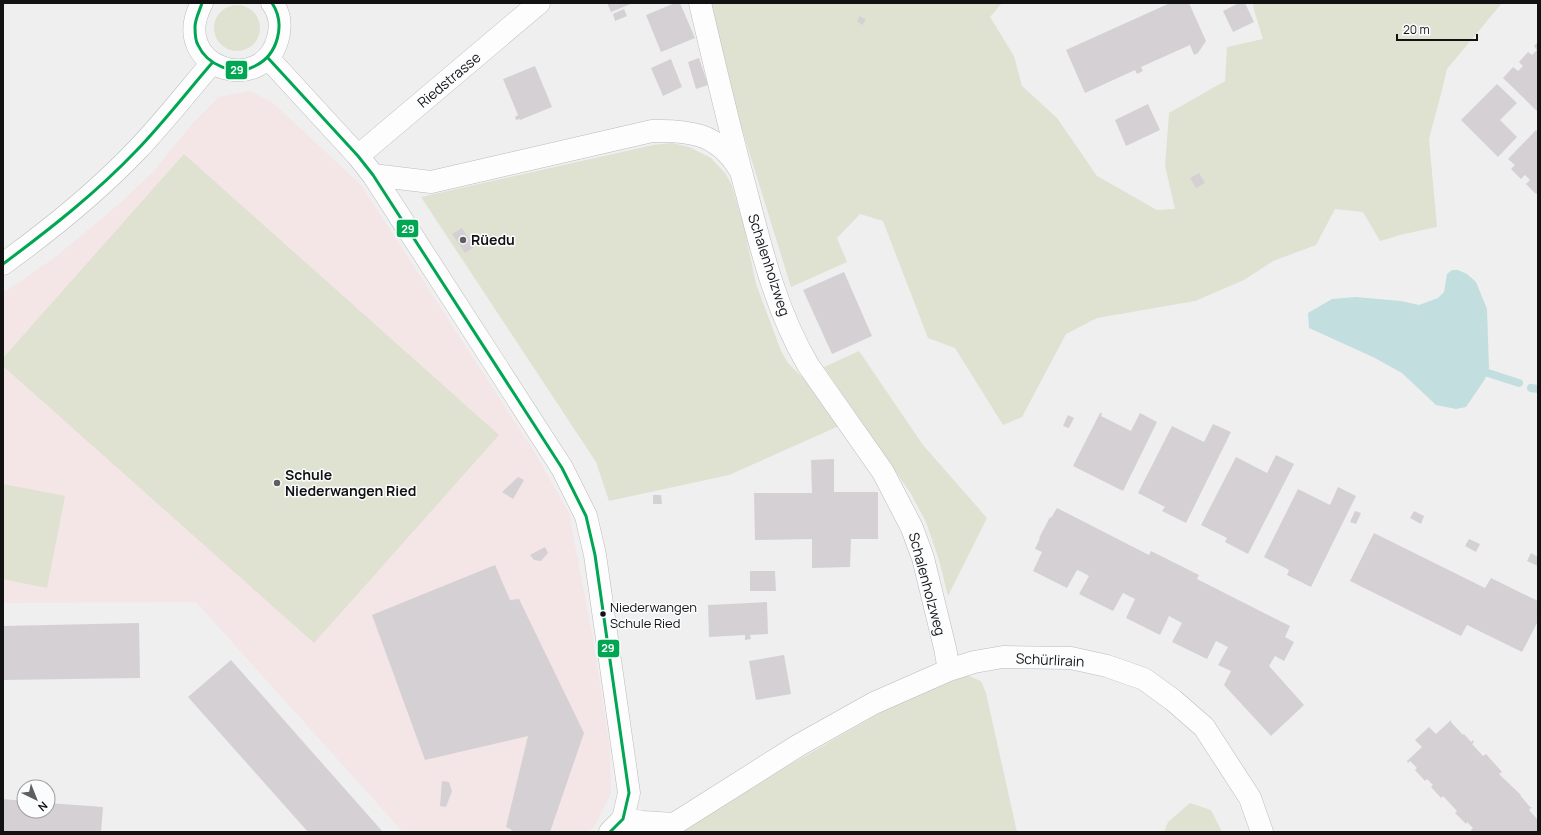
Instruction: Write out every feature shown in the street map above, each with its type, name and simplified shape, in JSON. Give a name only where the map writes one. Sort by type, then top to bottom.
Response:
[{"type":"street","points":[[202,3],[196,13],[194,27],[196,41],[202,53],[212,63],[235,71],[252,67],[268,58],[276,46],[280,31],[278,8]]},
{"type":"street","name":"Riedstrasse","points":[[358,156],[539,3]]},
{"type":"street","name":"Schalenholzweg","points":[[700,3],[741,173],[769,276],[779,303],[799,349],[818,379],[883,472],[912,528],[922,558],[945,648],[949,670]]},
{"type":"street","points":[[268,58],[358,156],[373,175],[558,462],[586,516],[595,555],[629,793],[616,826],[643,822],[674,824],[799,745],[874,703],[949,670]]},
{"type":"street","points":[[3,264],[71,212],[137,150],[212,63]]},
{"type":"street","name":"Schalenholzweg","points":[[373,175],[432,182],[652,131],[695,133],[717,143],[730,156],[741,173]]},
{"type":"street","name":"Schürlirain","points":[[949,670],[974,662],[1003,657],[1071,658],[1108,666],[1144,680],[1173,700],[1204,727],[1250,798],[1262,832]]},
{"type":"shaded area","name":"Schule Niederwangen Ried","points":[[250,91],[272,102],[361,185],[535,453],[569,513],[593,639],[610,749],[611,793],[594,827],[588,832],[403,832],[196,602],[3,603],[3,293],[54,258],[118,205],[154,171],[192,124],[219,97]]},
{"type":"green space","points":[[707,3],[1002,3],[990,17],[1014,56],[1022,86],[1057,118],[1097,176],[1157,210],[1175,209],[1165,166],[1169,113],[1225,81],[1227,47],[1263,39],[1253,3],[1502,3],[1447,69],[1429,139],[1437,227],[1380,241],[1363,212],[1335,209],[1316,245],[1273,261],[1244,280],[1195,301],[1097,318],[1066,334],[1022,417],[1003,425],[955,348],[928,338],[883,221],[860,214],[837,238],[847,262],[791,287],[728,84]]},
{"type":"green space","points":[[233,5],[241,5],[250,9],[256,15],[260,28],[256,41],[250,47],[241,51],[233,51],[224,47],[218,41],[214,32],[214,24],[218,15],[224,9]]},
{"type":"green space","points":[[672,143],[689,147],[711,158],[725,173],[731,183],[744,227],[756,284],[781,351],[788,363],[810,385],[839,426],[729,475],[609,501],[596,462],[421,197],[653,145]]},
{"type":"green space","points":[[184,154],[499,435],[314,643],[3,366],[3,358]]},
{"type":"green space","points":[[859,351],[923,445],[987,518],[948,596],[939,560],[926,522],[911,494],[824,367]]},
{"type":"green space","points":[[3,484],[65,496],[47,588],[3,579]]},
{"type":"green space","points":[[967,675],[981,681],[986,693],[1017,832],[683,832],[744,791],[901,701]]},
{"type":"green space","points":[[1190,803],[1211,810],[1222,832],[1164,832],[1168,822]]},
{"type":"water","points":[[1452,270],[1458,270],[1467,274],[1476,282],[1487,309],[1489,368],[1485,379],[1466,407],[1456,409],[1436,405],[1402,373],[1373,357],[1309,328],[1308,313],[1332,299],[1356,297],[1401,301],[1419,305],[1438,298],[1444,292],[1447,274]]},
{"type":"building","points":[[607,3],[633,3],[611,12]]},
{"type":"building","points":[[675,3],[680,3],[695,38],[661,52],[646,15]]},
{"type":"building","points":[[1170,3],[1189,3],[1206,41],[1198,53],[1194,55],[1190,45],[1141,67],[1143,71],[1137,74],[1135,70],[1085,93],[1066,50]]},
{"type":"building","points":[[1239,3],[1245,3],[1254,22],[1233,32],[1223,11]]},
{"type":"building","points":[[624,9],[627,16],[615,21],[613,14]]},
{"type":"building","points":[[860,16],[866,20],[862,25],[857,21]]},
{"type":"building","points":[[1538,42],[1538,112],[1503,78],[1513,67],[1518,71],[1523,66],[1519,62],[1528,52],[1532,55],[1537,50],[1534,46]]},
{"type":"building","points":[[699,58],[708,85],[696,89],[688,62]]},
{"type":"building","points":[[671,59],[682,87],[663,96],[651,68]]},
{"type":"building","points":[[535,66],[552,107],[520,120],[516,120],[515,117],[518,115],[503,79]]},
{"type":"building","points":[[1497,84],[1517,103],[1500,120],[1517,137],[1498,157],[1461,120]]},
{"type":"building","points":[[1148,104],[1160,130],[1126,146],[1115,120]]},
{"type":"building","points":[[1536,130],[1538,131],[1538,193],[1536,194],[1526,184],[1530,180],[1525,175],[1521,179],[1511,169],[1515,165],[1508,159]]},
{"type":"building","points":[[1199,173],[1205,183],[1196,188],[1190,178]]},
{"type":"building","points":[[462,228],[474,247],[465,253],[452,234]]},
{"type":"building","points":[[844,272],[872,336],[832,354],[803,290]]},
{"type":"building","points":[[1100,413],[1102,413],[1101,416],[1131,431],[1140,413],[1157,422],[1123,491],[1073,466]]},
{"type":"building","points":[[1068,415],[1074,418],[1069,428],[1063,426]]},
{"type":"building","points":[[1213,424],[1231,432],[1186,523],[1162,511],[1165,507],[1138,493],[1172,426],[1204,442]]},
{"type":"building","points":[[1276,455],[1294,464],[1248,554],[1225,542],[1227,538],[1201,525],[1236,457],[1267,473]]},
{"type":"building","points":[[834,459],[834,492],[878,492],[878,539],[851,539],[850,567],[812,568],[812,539],[755,540],[754,493],[812,493],[811,460]]},
{"type":"building","points":[[518,477],[524,480],[513,499],[502,492]]},
{"type":"building","points":[[1338,487],[1356,496],[1311,587],[1287,575],[1289,570],[1264,557],[1298,489],[1330,505]]},
{"type":"building","points":[[653,495],[661,495],[662,504],[653,504]]},
{"type":"building","points":[[1057,508],[1149,555],[1151,551],[1199,575],[1197,579],[1290,626],[1285,637],[1294,642],[1284,661],[1275,656],[1269,666],[1304,705],[1271,736],[1224,685],[1231,671],[1218,665],[1228,647],[1216,641],[1207,659],[1172,642],[1182,623],[1169,616],[1160,635],[1126,618],[1135,599],[1123,593],[1113,611],[1079,594],[1089,576],[1082,572],[1077,570],[1067,588],[1033,571],[1042,552],[1035,549],[1039,538],[1050,517],[1051,518]]},
{"type":"building","points":[[1355,511],[1361,513],[1356,524],[1350,522]]},
{"type":"building","points":[[1414,511],[1424,516],[1421,524],[1410,518]]},
{"type":"building","points":[[1374,533],[1485,588],[1491,578],[1538,601],[1538,621],[1522,652],[1467,625],[1461,636],[1350,581]]},
{"type":"building","points":[[1469,539],[1480,544],[1476,552],[1465,546]]},
{"type":"building","points":[[545,547],[548,553],[541,561],[534,560],[530,555]]},
{"type":"building","points":[[1531,553],[1538,557],[1538,566],[1527,561]]},
{"type":"building","points":[[495,565],[510,600],[519,599],[584,733],[550,832],[515,832],[506,827],[528,736],[425,760],[372,615]]},
{"type":"building","points":[[750,571],[775,571],[776,591],[750,591]]},
{"type":"building","points":[[767,602],[768,634],[750,635],[751,639],[745,640],[745,635],[709,637],[708,605]]},
{"type":"building","points":[[139,623],[140,678],[3,680],[3,626]]},
{"type":"building","points":[[784,655],[791,694],[756,700],[749,661]]},
{"type":"building","points":[[231,660],[383,832],[308,832],[188,697]]},
{"type":"building","points":[[1451,720],[1451,722],[1463,735],[1464,734],[1471,742],[1473,740],[1474,742],[1472,744],[1483,756],[1486,754],[1502,772],[1499,774],[1521,795],[1530,807],[1532,807],[1529,810],[1538,820],[1538,832],[1473,832],[1471,830],[1473,828],[1467,822],[1466,824],[1455,813],[1457,811],[1443,796],[1441,798],[1431,787],[1433,785],[1427,779],[1425,781],[1415,770],[1417,768],[1410,761],[1408,763],[1407,761],[1422,747],[1415,740],[1429,727],[1436,734]]},
{"type":"building","points":[[442,781],[449,782],[452,791],[446,807],[440,806]]},
{"type":"building","points":[[3,799],[16,800],[16,819],[56,819],[56,804],[103,807],[101,832],[3,832]]},
{"type":"waterway","points":[[1488,373],[1519,383]]},
{"type":"waterway","points":[[1531,388],[1538,389]]},
{"type":"transit line","name":"29","points":[[202,3],[195,24],[195,36],[198,45],[202,52],[215,63],[222,67],[239,70],[247,69],[263,61],[274,47],[279,29],[276,11],[272,3]]},
{"type":"transit line","name":"29","points":[[268,58],[358,156],[373,175],[562,468],[586,516],[595,555],[629,793],[623,819],[610,832]]},
{"type":"transit line","name":"29","points":[[3,264],[72,210],[121,166],[156,129],[212,63]]},
{"type":"place","name":"Rüedu","points":[[463,240]]},
{"type":"place","name":"Schule Niederwangen Ried","points":[[277,483]]},
{"type":"place","name":"Niederwangen Schule Ried","points":[[603,614]]}]
